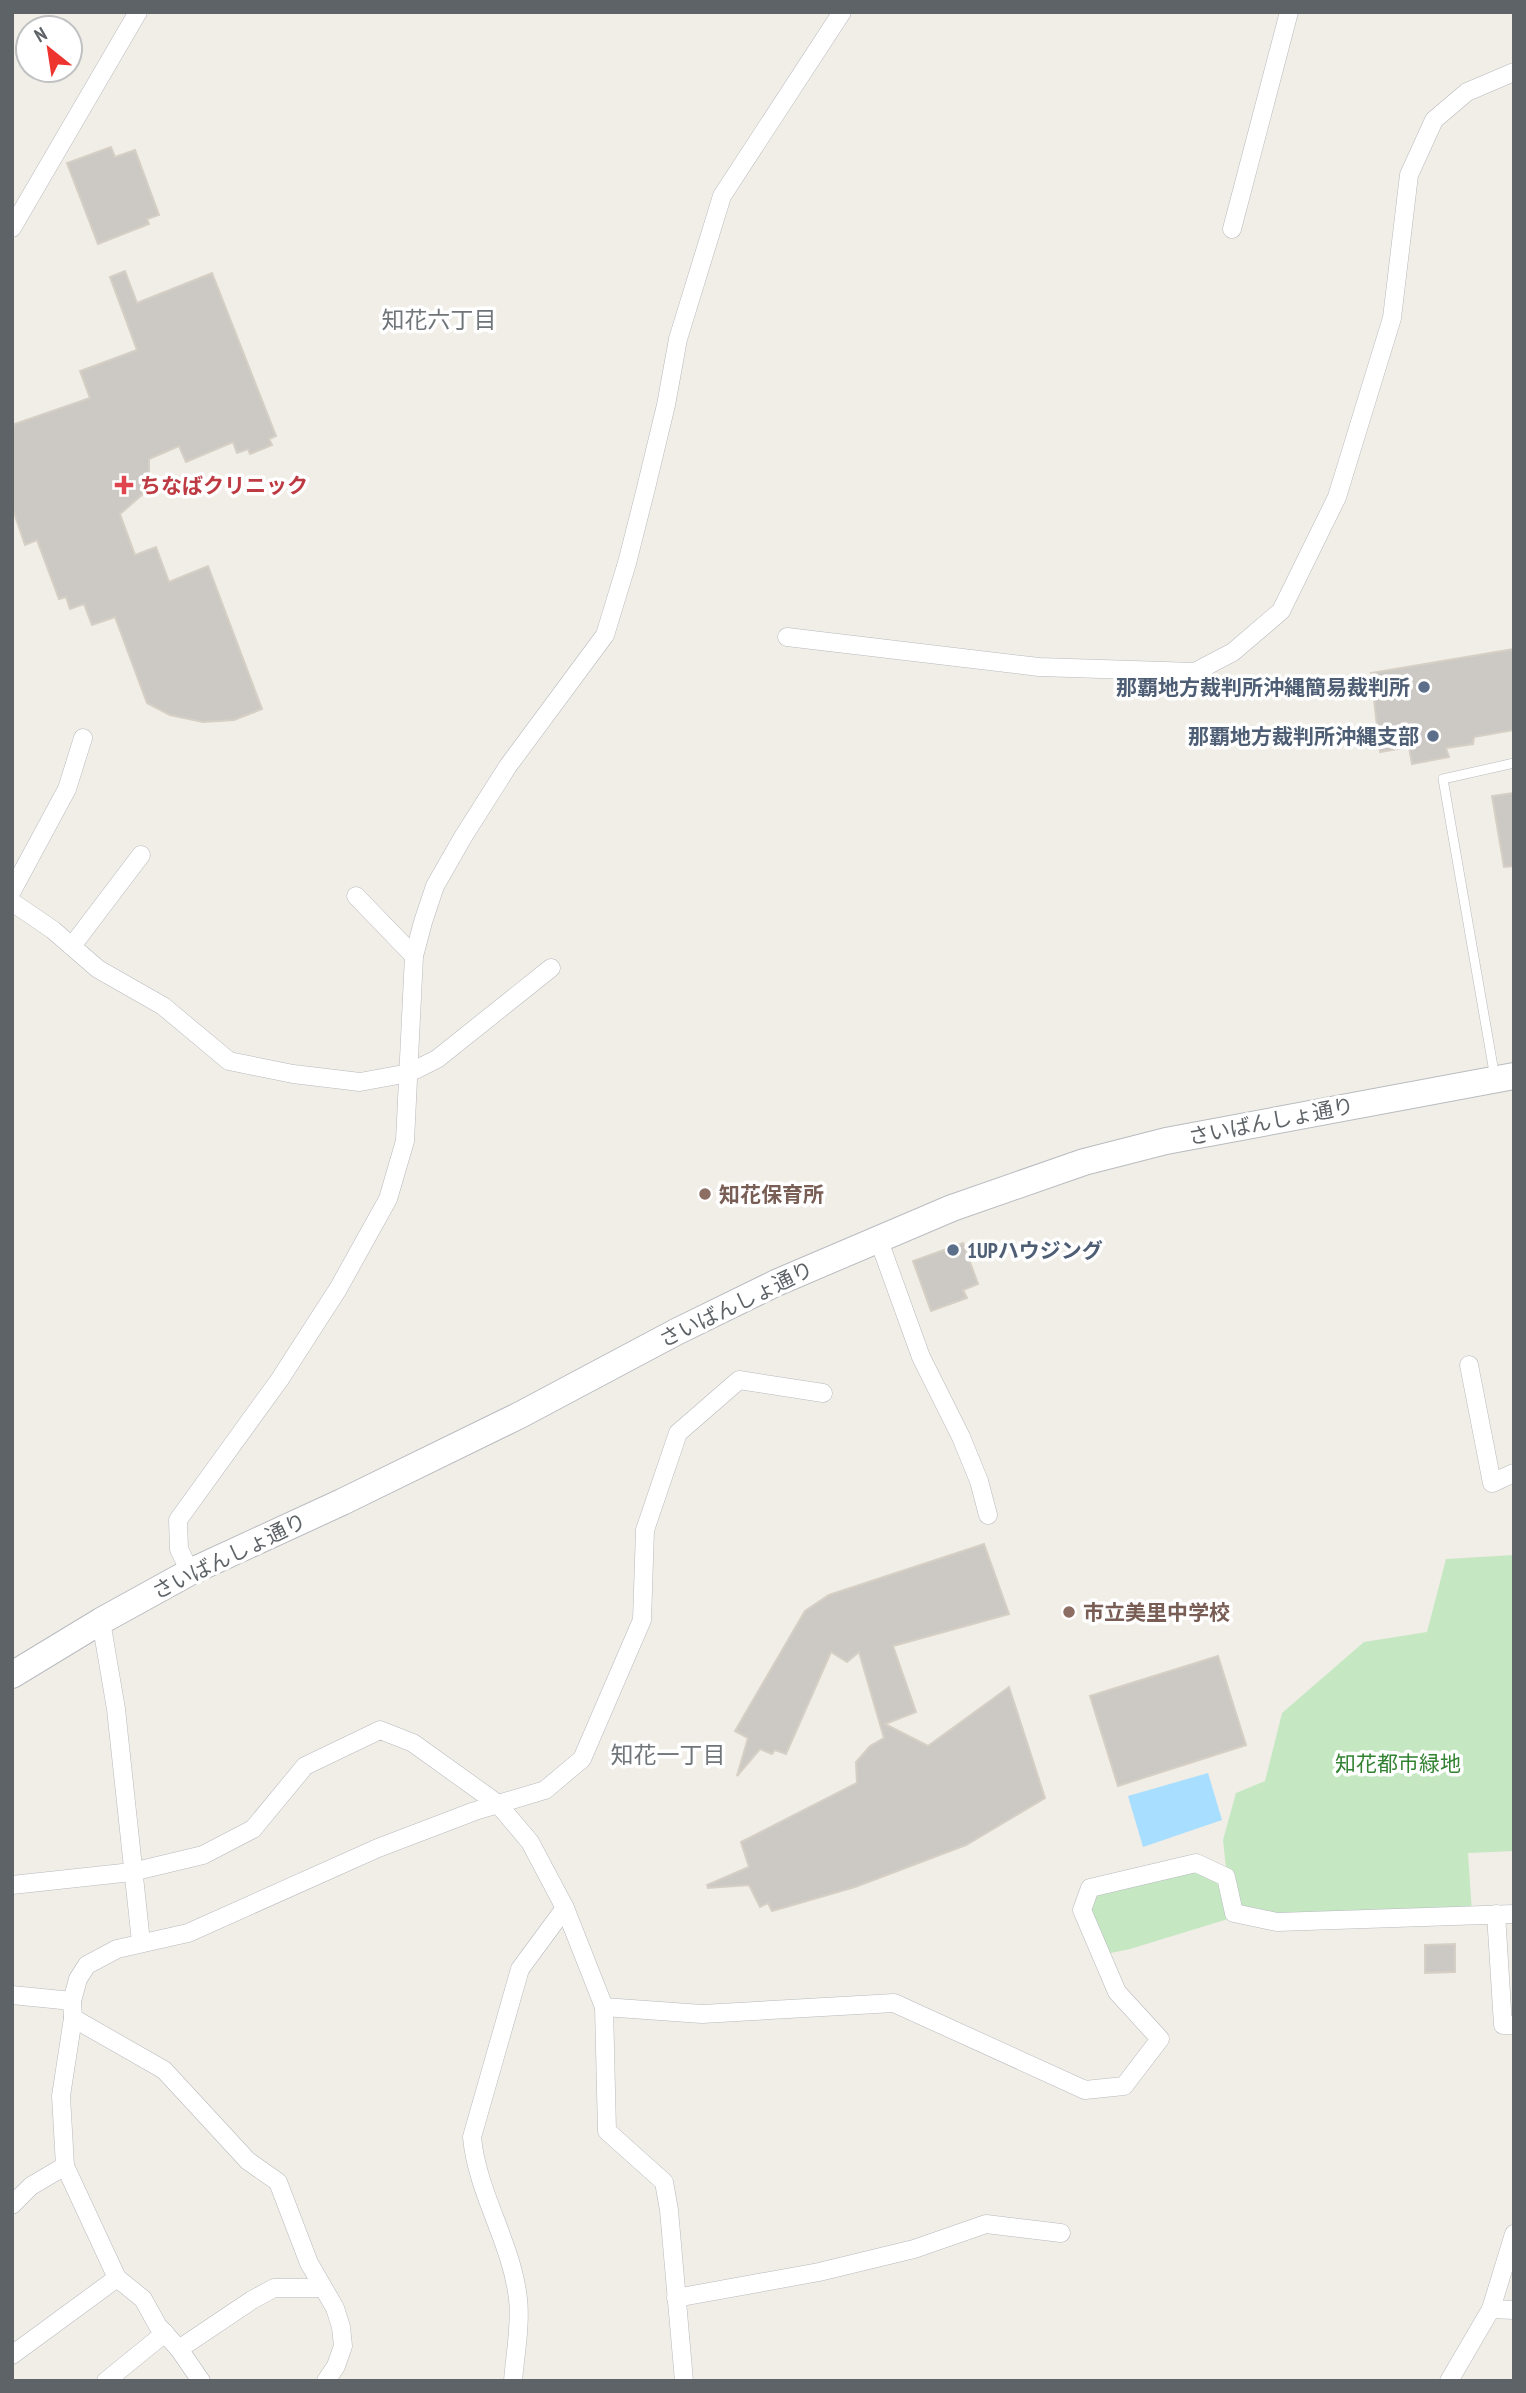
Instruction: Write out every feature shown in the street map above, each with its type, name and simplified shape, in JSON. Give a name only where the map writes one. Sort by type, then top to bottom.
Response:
[{"type":"main road","name":"さいばんしょ通り","points":[[12,1675],[100,1621],[190,1572],[520,1415],[676,1332],[776,1283],[878,1238],[1015,1185],[1084,1162],[1166,1140],[1504,1078]]},
{"type":"street","points":[[12,228],[138,12]]},
{"type":"street","points":[[190,1572],[179,1549],[178,1520],[280,1379],[338,1289],[388,1199],[405,1141],[414,956],[435,886],[508,766],[605,635],[628,563],[666,405],[678,340],[722,197],[842,12]]},
{"type":"street","points":[[1232,229],[1289,12]]},
{"type":"street","points":[[787,637],[1039,667],[1195,672],[1233,652],[1281,611],[1337,497],[1392,318],[1409,175],[1434,120],[1467,92],[1514,72]]},
{"type":"street","points":[[12,891],[67,789],[83,737]]},
{"type":"street","points":[[72,946],[141,855]]},
{"type":"street","points":[[356,896],[414,956]]},
{"type":"street","points":[[12,902],[53,930],[98,969],[163,1006],[229,1061],[293,1074],[360,1082],[409,1073],[437,1059],[551,968]]},
{"type":"street","points":[[878,1238],[922,1357],[975,1470],[988,1515]]},
{"type":"street","points":[[1469,1365],[1492,1483],[1514,1473]]},
{"type":"street","points":[[201,2381],[179,2349],[158,2326],[143,2299],[117,2278],[65,2166],[61,2096],[78,1979],[87,1965],[117,1949],[188,1933],[377,1848],[498,1804],[545,1790],[582,1759],[642,1620],[645,1530],[678,1433],[739,1380],[823,1393]]},
{"type":"street","points":[[100,1621],[116,1709],[141,1942]]},
{"type":"street","points":[[12,1885],[132,1872],[203,1855],[253,1829],[305,1766],[380,1730],[413,1742],[498,1804],[530,1842],[565,1908],[604,2007],[607,2131],[664,2182],[669,2210],[684,2381]]},
{"type":"street","points":[[604,2007],[702,2014],[894,2003],[1085,2090],[1124,2086],[1160,2039],[1117,1992],[1082,1910],[1090,1888],[1196,1863],[1226,1877],[1234,1913],[1277,1922],[1505,1914],[1503,2025],[1514,2025]]},
{"type":"street","points":[[513,2381],[518,2300],[504,2239],[474,2160],[472,2137],[520,1969],[565,1908]]},
{"type":"street","points":[[12,1995],[73,2010],[164,2070],[248,2161],[278,2182],[309,2263],[335,2308],[341,2326],[343,2346],[336,2366],[326,2381]]},
{"type":"street","points":[[12,2205],[31,2186],[65,2166]]},
{"type":"street","points":[[676,2298],[819,2272],[901,2253],[986,2224],[1062,2233]]},
{"type":"street","points":[[1449,2381],[1491,2309],[1514,2234]]},
{"type":"street","points":[[12,2355],[117,2278]]},
{"type":"street","points":[[179,2349],[274,2288],[322,2288]]},
{"type":"street","points":[[1491,2309],[1514,2310]]},
{"type":"street","points":[[106,2381],[166,2333]]},
{"type":"lane","points":[[1504,1078],[1444,779],[1514,762]]},
{"type":"green space","name":"知花都市緑地","points":[[1514,1555],[1514,1851],[1468,1853],[1472,1913],[1243,1917],[1227,1877],[1223,1840],[1236,1793],[1265,1781],[1282,1713],[1364,1642],[1427,1632],[1446,1559]]},
{"type":"green space","points":[[1196,1863],[1226,1877],[1241,1915],[1130,1949],[1101,1955],[1082,1910],[1090,1888]]},
{"type":"water","points":[[1208,1773],[1222,1820],[1143,1847],[1128,1796]]},
{"type":"building","points":[[111,147],[115,157],[135,150],[159,215],[147,219],[149,224],[98,244],[67,163]]},
{"type":"building","points":[[125,271],[137,303],[212,273],[276,436],[269,439],[272,445],[250,454],[248,449],[237,453],[233,442],[186,462],[179,446],[149,459],[149,478],[142,495],[120,514],[135,555],[156,547],[169,582],[208,566],[262,709],[234,720],[203,722],[170,715],[147,703],[115,617],[92,625],[84,604],[70,609],[66,597],[59,599],[37,540],[25,545],[12,507],[12,425],[90,398],[80,371],[137,350],[110,277]]},
{"type":"building","points":[[1514,649],[1514,730],[1474,737],[1473,744],[1446,748],[1449,757],[1412,764],[1409,747],[1380,752],[1371,673]]},
{"type":"building","points":[[1514,793],[1514,866],[1504,867],[1492,796]]},
{"type":"building","points":[[963,1243],[978,1284],[963,1290],[967,1298],[931,1311],[913,1261]]},
{"type":"building","points":[[984,1544],[1009,1614],[893,1646],[916,1712],[885,1724],[928,1746],[1009,1687],[1045,1798],[966,1845],[855,1887],[772,1911],[768,1903],[760,1907],[749,1885],[708,1888],[707,1885],[749,1867],[741,1842],[857,1783],[856,1762],[870,1746],[884,1738],[859,1652],[847,1662],[831,1652],[786,1754],[775,1750],[772,1754],[760,1749],[737,1776],[748,1738],[735,1731],[805,1611],[829,1595]]},
{"type":"building","points":[[1218,1656],[1246,1745],[1118,1786],[1090,1696]]},
{"type":"building","points":[[1455,1944],[1455,1972],[1425,1973],[1425,1945]]},
{"type":"place","name":"ちなばクリニック","points":[[124,485]]},
{"type":"place","name":"那覇地方裁判所沖縄簡易裁判所","points":[[1424,687]]},
{"type":"place","name":"那覇地方裁判所沖縄支部","points":[[1433,736]]},
{"type":"place","name":"知花保育所","points":[[705,1194]]},
{"type":"place","name":"1UPハウジング","points":[[953,1250]]},
{"type":"place","name":"市立美里中学校","points":[[1069,1612]]},
{"type":"district","name":"知花六丁目","points":[[439,319]]},
{"type":"district","name":"知花一丁目","points":[[668,1754]]}]
